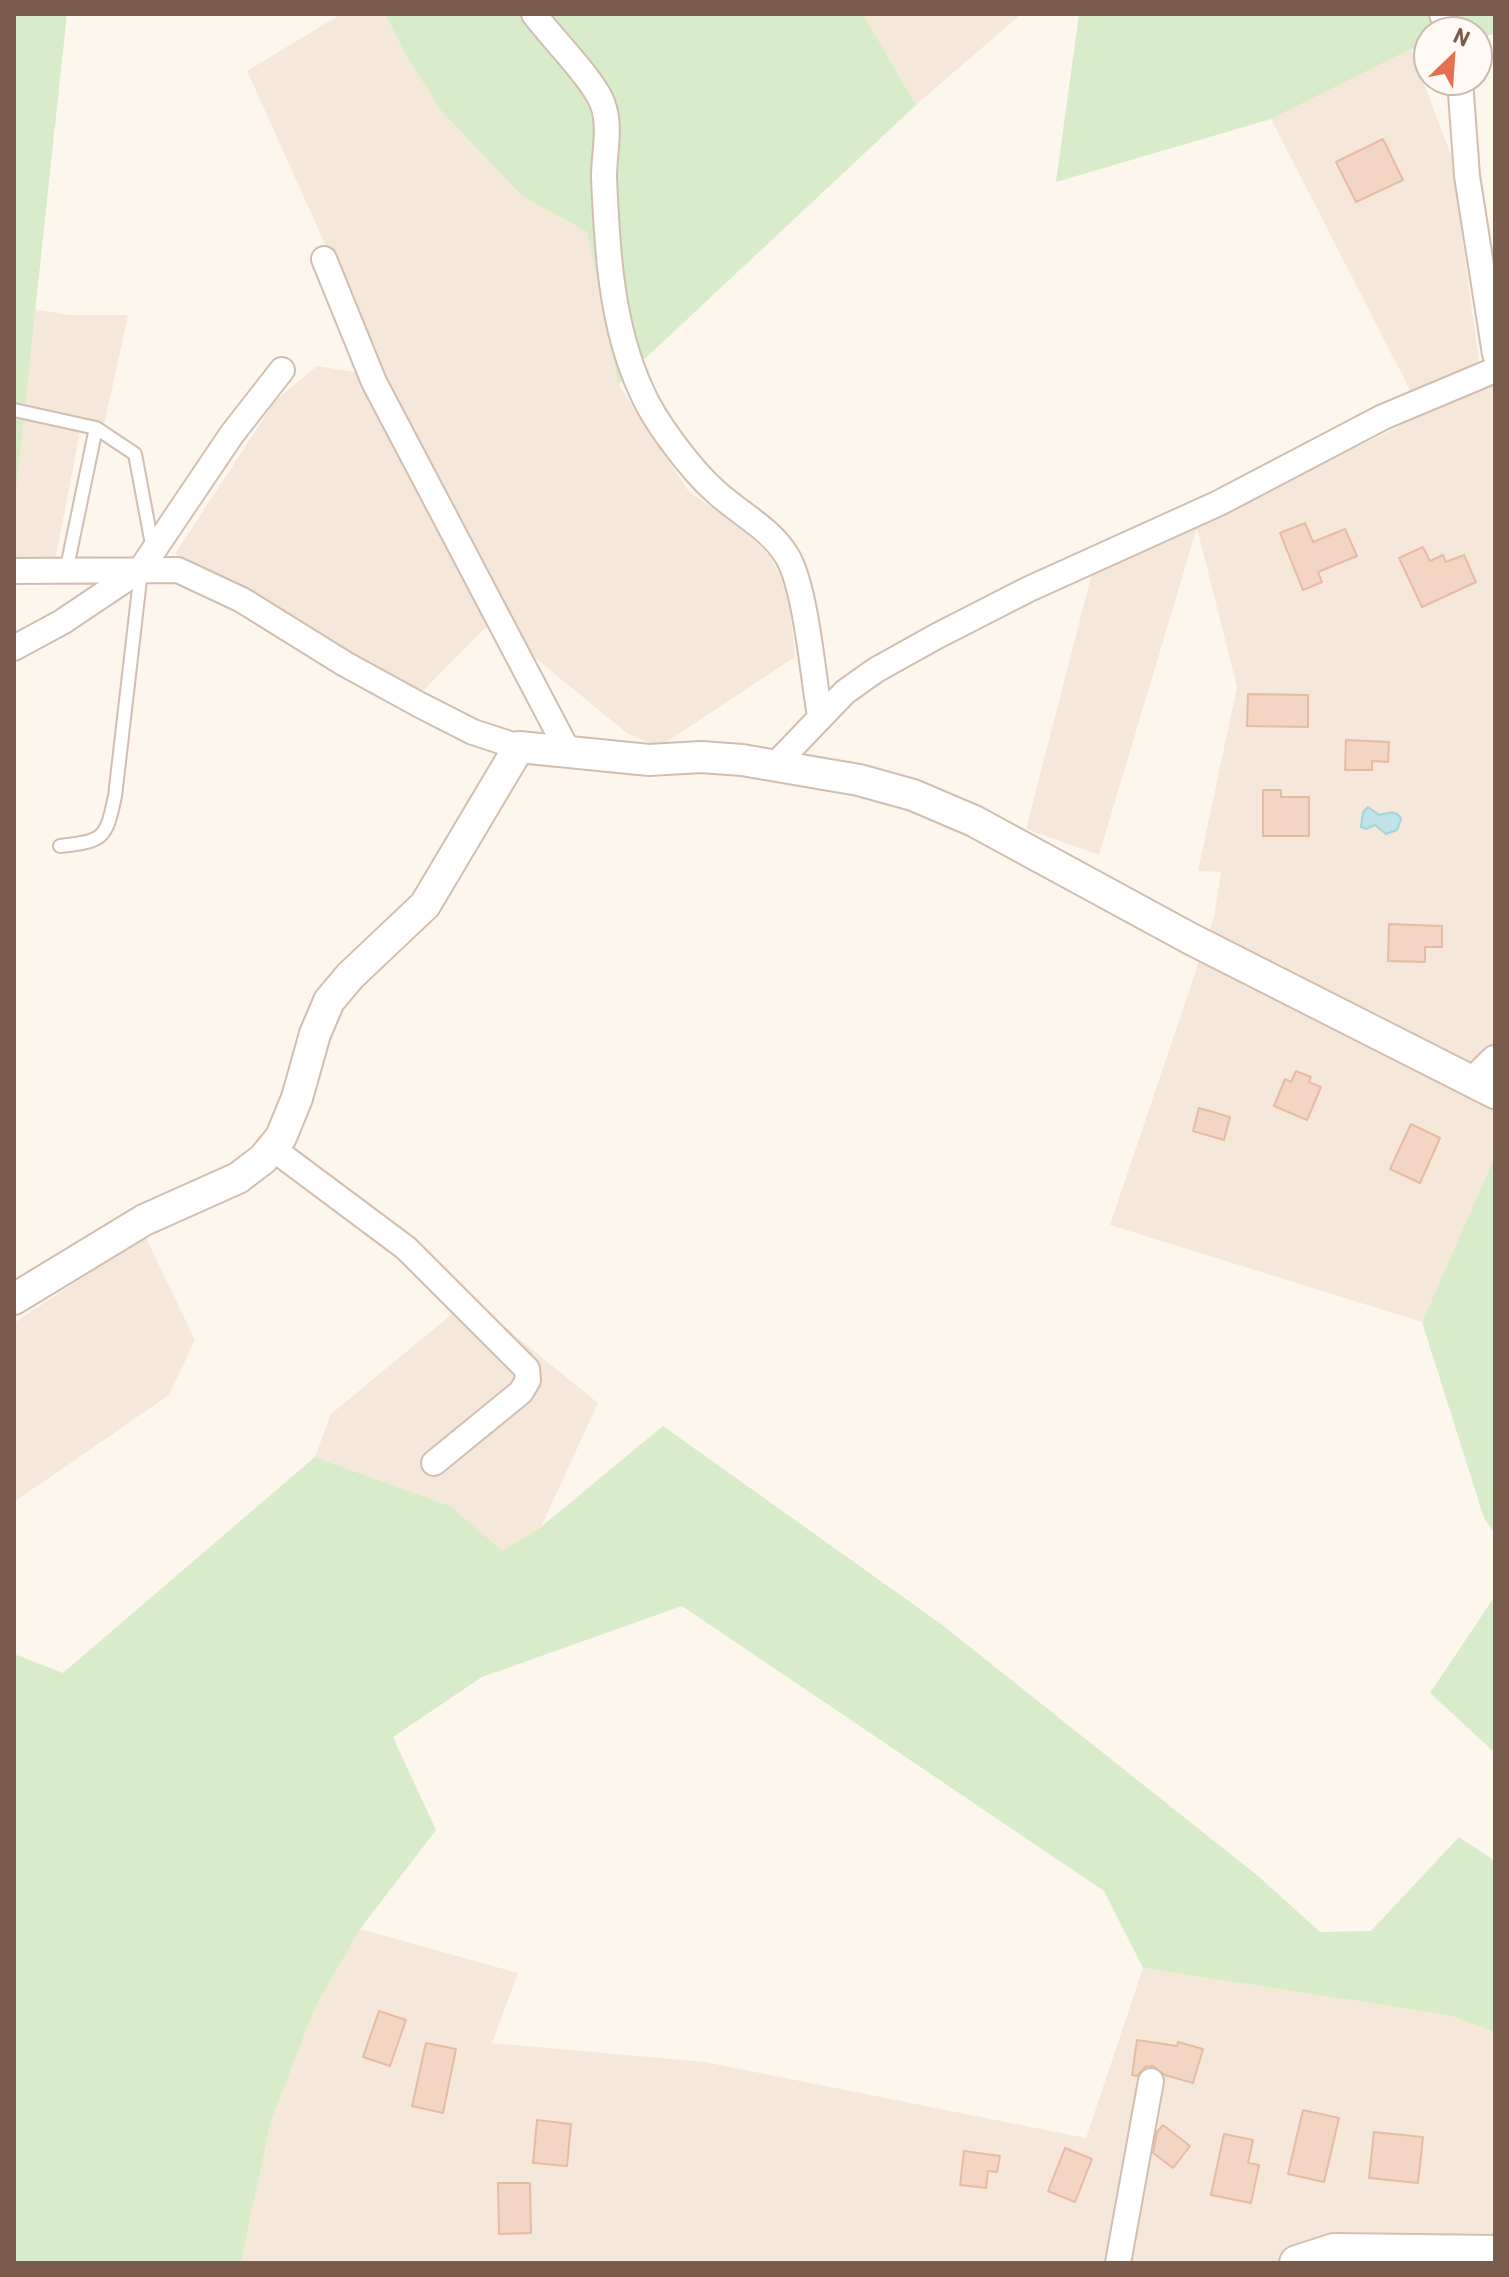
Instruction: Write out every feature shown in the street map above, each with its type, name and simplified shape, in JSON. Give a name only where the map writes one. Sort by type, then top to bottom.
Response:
[{"type":"main road","points":[[1297,2263],[1334,2251],[1363,2257],[1495,2253]]},
{"type":"street","points":[[534,14],[603,103],[607,124],[604,160],[610,267],[623,338],[641,391],[699,476],[758,523],[789,559],[802,604],[820,716]]},
{"type":"street","points":[[1461,96],[1467,176],[1495,354]]},
{"type":"street","points":[[324,259],[374,382],[569,753]]},
{"type":"street","points":[[14,648],[62,622],[147,560],[232,434],[282,370]]},
{"type":"street","points":[[774,766],[845,692],[876,670],[1029,589],[1219,503],[1383,417],[1495,370]]},
{"type":"street","points":[[14,571],[66,572],[147,560],[178,570],[242,600],[345,664],[420,705],[473,732],[519,747],[649,760],[715,758],[859,780],[913,795],[974,821],[1191,939],[1484,1088],[1495,1061]]},
{"type":"street","points":[[14,1299],[144,1220],[238,1178],[263,1159],[281,1137],[329,1001],[350,976],[425,905],[519,747]]},
{"type":"street","points":[[272,1148],[406,1248],[527,1369],[528,1380],[521,1392],[434,1463]]},
{"type":"street","points":[[1118,2263],[1151,2081]]},
{"type":"lane","points":[[14,410],[96,428],[135,454],[147,560],[109,828],[96,840],[60,846]]},
{"type":"lane","points":[[66,572],[96,428]]},
{"type":"shaded area","points":[[341,14],[385,14],[406,56],[442,112],[522,196],[587,232],[618,384],[689,492],[743,529],[770,556],[788,589],[795,657],[660,746],[628,734],[523,648],[505,608],[421,693],[175,554],[275,401],[317,366],[385,377],[247,71]]},
{"type":"shaded area","points":[[863,14],[1021,14],[916,105]]},
{"type":"shaded area","points":[[1411,49],[1413,96],[1429,96],[1451,155],[1480,369],[1413,396],[1271,119]]},
{"type":"shaded area","points":[[14,306],[69,315],[128,315],[104,426],[83,416],[55,561],[14,562]]},
{"type":"shaded area","points":[[1495,379],[1495,1045],[1455,1084],[1495,1104],[1495,1156],[1422,1322],[1110,1225],[1214,917],[1221,872],[1198,871],[1237,687],[1197,528],[1099,855],[1026,829],[1092,573],[1197,526]]},
{"type":"shaded area","points":[[145,1236],[195,1340],[169,1395],[14,1502],[14,1323]]},
{"type":"shaded area","points":[[470,1299],[598,1403],[541,1527],[503,1551],[450,1506],[315,1457],[331,1414]]},
{"type":"shaded area","points":[[360,1929],[518,1973],[492,2043],[705,2062],[1086,2138],[1143,1968],[1448,2015],[1495,2032],[1495,2263],[241,2263],[271,2121],[315,2008]]},
{"type":"green space","points":[[14,14],[67,14],[14,508]]},
{"type":"green space","points":[[385,14],[863,14],[916,105],[618,384],[587,232],[522,196],[442,112],[406,56]]},
{"type":"green space","points":[[1079,14],[1495,14],[1493,34],[1493,16],[1413,16],[1413,49],[1271,119],[1056,182]]},
{"type":"green space","points":[[1495,1156],[1495,1534],[1484,1518],[1422,1322]]},
{"type":"green space","points":[[663,1426],[941,1624],[1258,1876],[1320,1932],[1371,1931],[1459,1837],[1495,1861],[1495,2032],[1448,2015],[1143,1968],[1104,1891],[682,1606],[482,1677],[393,1737],[436,1830],[360,1929],[315,2008],[271,2121],[241,2263],[14,2263],[14,1654],[63,1673],[315,1457],[450,1506],[503,1551],[541,1527]]},
{"type":"green space","points":[[1495,1596],[1495,1750],[1493,1751],[1430,1693]]},
{"type":"water","points":[[1368,807],[1379,815],[1397,814],[1401,819],[1397,830],[1386,834],[1375,825],[1366,829],[1361,827],[1363,812]]},
{"type":"building","points":[[1383,139],[1403,180],[1356,202],[1336,162]]},
{"type":"building","points":[[1305,523],[1313,542],[1345,529],[1357,556],[1318,572],[1322,582],[1303,590],[1280,533]]},
{"type":"building","points":[[1423,547],[1430,561],[1443,555],[1446,562],[1464,555],[1476,582],[1422,607],[1399,558]]},
{"type":"building","points":[[1248,694],[1308,695],[1308,727],[1247,726]]},
{"type":"building","points":[[1346,740],[1389,742],[1388,762],[1372,761],[1372,770],[1345,770]]},
{"type":"building","points":[[1263,790],[1281,790],[1281,797],[1309,797],[1309,836],[1263,836]]},
{"type":"building","points":[[1389,924],[1442,926],[1442,947],[1425,947],[1425,962],[1388,961]]},
{"type":"building","points":[[1296,1071],[1311,1077],[1309,1082],[1321,1087],[1307,1120],[1274,1106],[1285,1079],[1291,1082]]},
{"type":"building","points":[[1199,1108],[1230,1117],[1224,1140],[1193,1131]]},
{"type":"building","points":[[1411,1124],[1440,1138],[1420,1183],[1390,1169]]},
{"type":"building","points":[[379,2011],[406,2020],[390,2066],[363,2057]]},
{"type":"building","points":[[1137,2040],[1177,2046],[1178,2042],[1203,2049],[1193,2083],[1165,2075],[1153,2066],[1145,2067],[1137,2076],[1132,2075]]},
{"type":"building","points":[[426,2043],[456,2049],[443,2113],[412,2106]]},
{"type":"building","points":[[1303,2110],[1339,2118],[1324,2182],[1288,2174]]},
{"type":"building","points":[[537,2120],[571,2124],[567,2166],[533,2163]]},
{"type":"building","points":[[1163,2125],[1190,2146],[1173,2168],[1153,2153],[1157,2132]]},
{"type":"building","points":[[1374,2132],[1423,2137],[1418,2183],[1369,2178]]},
{"type":"building","points":[[1224,2134],[1253,2140],[1248,2163],[1259,2165],[1251,2203],[1211,2195]]},
{"type":"building","points":[[1065,2148],[1092,2159],[1075,2202],[1048,2191]]},
{"type":"building","points":[[964,2151],[1000,2156],[997,2172],[988,2171],[986,2188],[960,2185]]},
{"type":"building","points":[[498,2183],[530,2183],[531,2233],[499,2234]]}]
